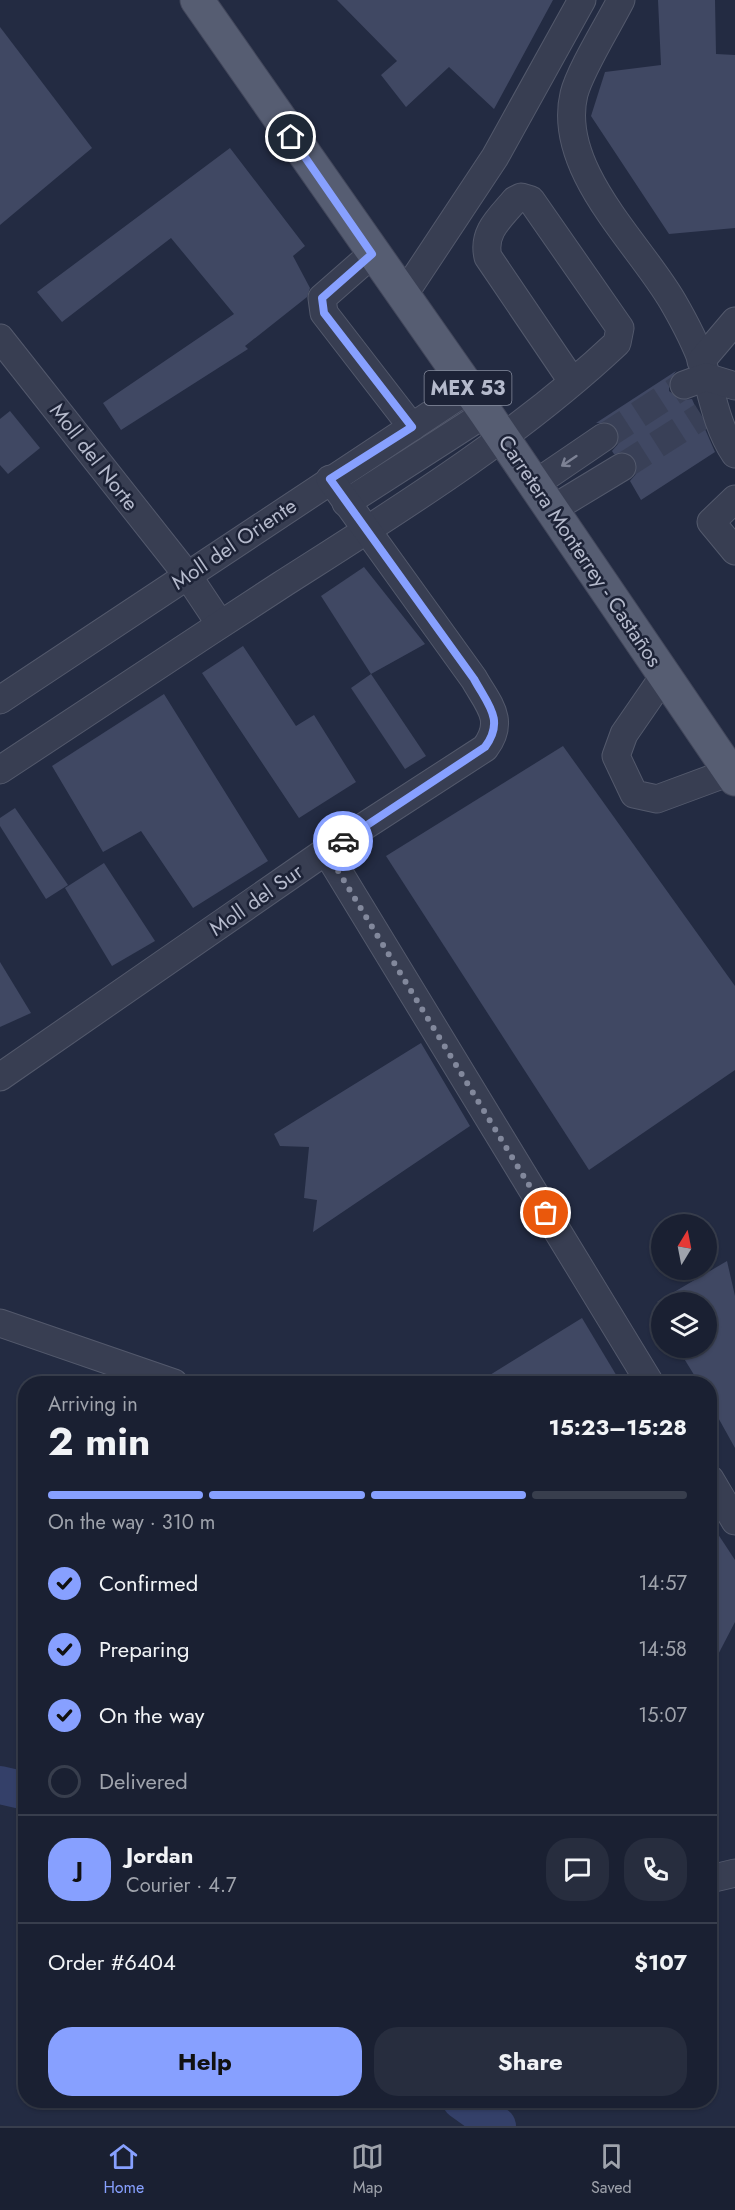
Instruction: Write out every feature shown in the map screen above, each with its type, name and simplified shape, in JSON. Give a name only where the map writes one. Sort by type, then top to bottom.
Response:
[{"type":"main road","name":"Carretera Monterrey - Castaños","points":[[196,0],[372,254],[486,413],[733,776]]},
{"type":"street","points":[[403,296],[495,157],[582,0]]},
{"type":"street","points":[[621,0],[574,91],[572,129],[580,157],[600,197],[673,302],[697,374],[717,406],[735,454]]},
{"type":"street","points":[[346,503],[486,413],[572,381],[617,343],[620,328],[531,200],[521,197],[515,200],[490,229],[486,247],[488,257],[572,381]]},
{"type":"street","points":[[372,254],[322,298],[324,313],[412,427]]},
{"type":"street","points":[[697,374],[735,321]]},
{"type":"street","name":"Moll del Norte","points":[[0,338],[188,576],[220,624]]},
{"type":"street","points":[[697,374],[735,387]]},
{"type":"street","points":[[0,770],[220,624],[366,531],[486,413]]},
{"type":"street","name":"Moll del Oriente","points":[[0,700],[330,479],[412,427],[486,413]]},
{"type":"street","points":[[543,497],[604,437]]},
{"type":"street","points":[[543,497],[622,467]]},
{"type":"street","name":"Moll del Sur","points":[[0,1077],[326,851],[485,747],[496,727],[494,715],[474,679],[330,479]]},
{"type":"street","points":[[735,499],[711,522],[735,551]]},
{"type":"street","points":[[664,676],[624,734],[616,756],[634,794],[657,799],[733,776]]},
{"type":"street","points":[[326,851],[646,1376]]},
{"type":"street","points":[[0,1323],[154,1376]]},
{"type":"street","points":[[717,1491],[735,1521]]},
{"type":"street","points":[[717,1878],[735,1873]]},
{"type":"building","points":[[337,0],[553,0],[494,109],[449,67],[406,107],[381,75],[397,61]]},
{"type":"building","points":[[658,0],[715,0],[716,54],[735,55],[735,228],[669,234],[591,116],[605,72],[661,65]]},
{"type":"building","points":[[0,27],[92,148],[0,225]]},
{"type":"building","points":[[230,148],[305,246],[293,256],[310,288],[307,297],[245,346],[248,349],[121,430],[103,403],[234,314],[171,238],[62,322],[37,292]]},
{"type":"building","points":[[676,371],[669,382],[669,391],[681,400],[692,399],[715,452],[641,500],[630,481],[636,474],[636,459],[629,453],[614,454],[612,451],[618,444],[620,436],[617,429],[610,423],[596,423]]},
{"type":"building","points":[[10,411],[40,448],[8,474],[0,465],[0,419]]},
{"type":"building","points":[[364,567],[425,644],[371,674],[321,596]]},
{"type":"building","points":[[243,646],[296,726],[314,715],[356,782],[299,818],[202,673]]},
{"type":"building","points":[[371,674],[426,756],[405,769],[351,688]]},
{"type":"building","points":[[164,694],[268,861],[193,908],[141,831],[103,852],[52,766]]},
{"type":"building","points":[[563,746],[735,986],[735,1070],[589,1170],[386,856]]},
{"type":"building","points":[[15,808],[68,885],[46,899],[0,826],[0,818]]},
{"type":"building","points":[[104,863],[155,941],[112,966],[65,888]]},
{"type":"building","points":[[0,962],[31,1013],[0,1027]]},
{"type":"building","points":[[421,1043],[470,1126],[313,1232],[317,1200],[304,1198],[309,1147],[280,1146],[274,1134]]},
{"type":"building","points":[[727,1261],[735,1296],[735,1448],[717,1416],[717,1376],[695,1376],[684,1358],[717,1358],[717,1292],[674,1292],[695,1280],[717,1280],[717,1267]]},
{"type":"building","points":[[582,1318],[617,1376],[488,1376]]},
{"type":"building","points":[[717,1533],[735,1560],[735,1622],[717,1657]]},
{"type":"waterway","points":[[0,1785],[18,1789]]},
{"type":"waterway","points":[[472,2108],[497,2126]]},
{"type":"tunnel","points":[[604,437],[684,385]]},
{"type":"tunnel","points":[[622,467],[702,416]]},
{"type":"way so far","points":[[343,841],[326,851],[546,1213]]},
{"type":"route","points":[[291,137],[372,254],[322,298],[324,313],[412,427],[330,479],[474,679],[494,715],[496,727],[493,738],[485,747],[343,841]]}]
